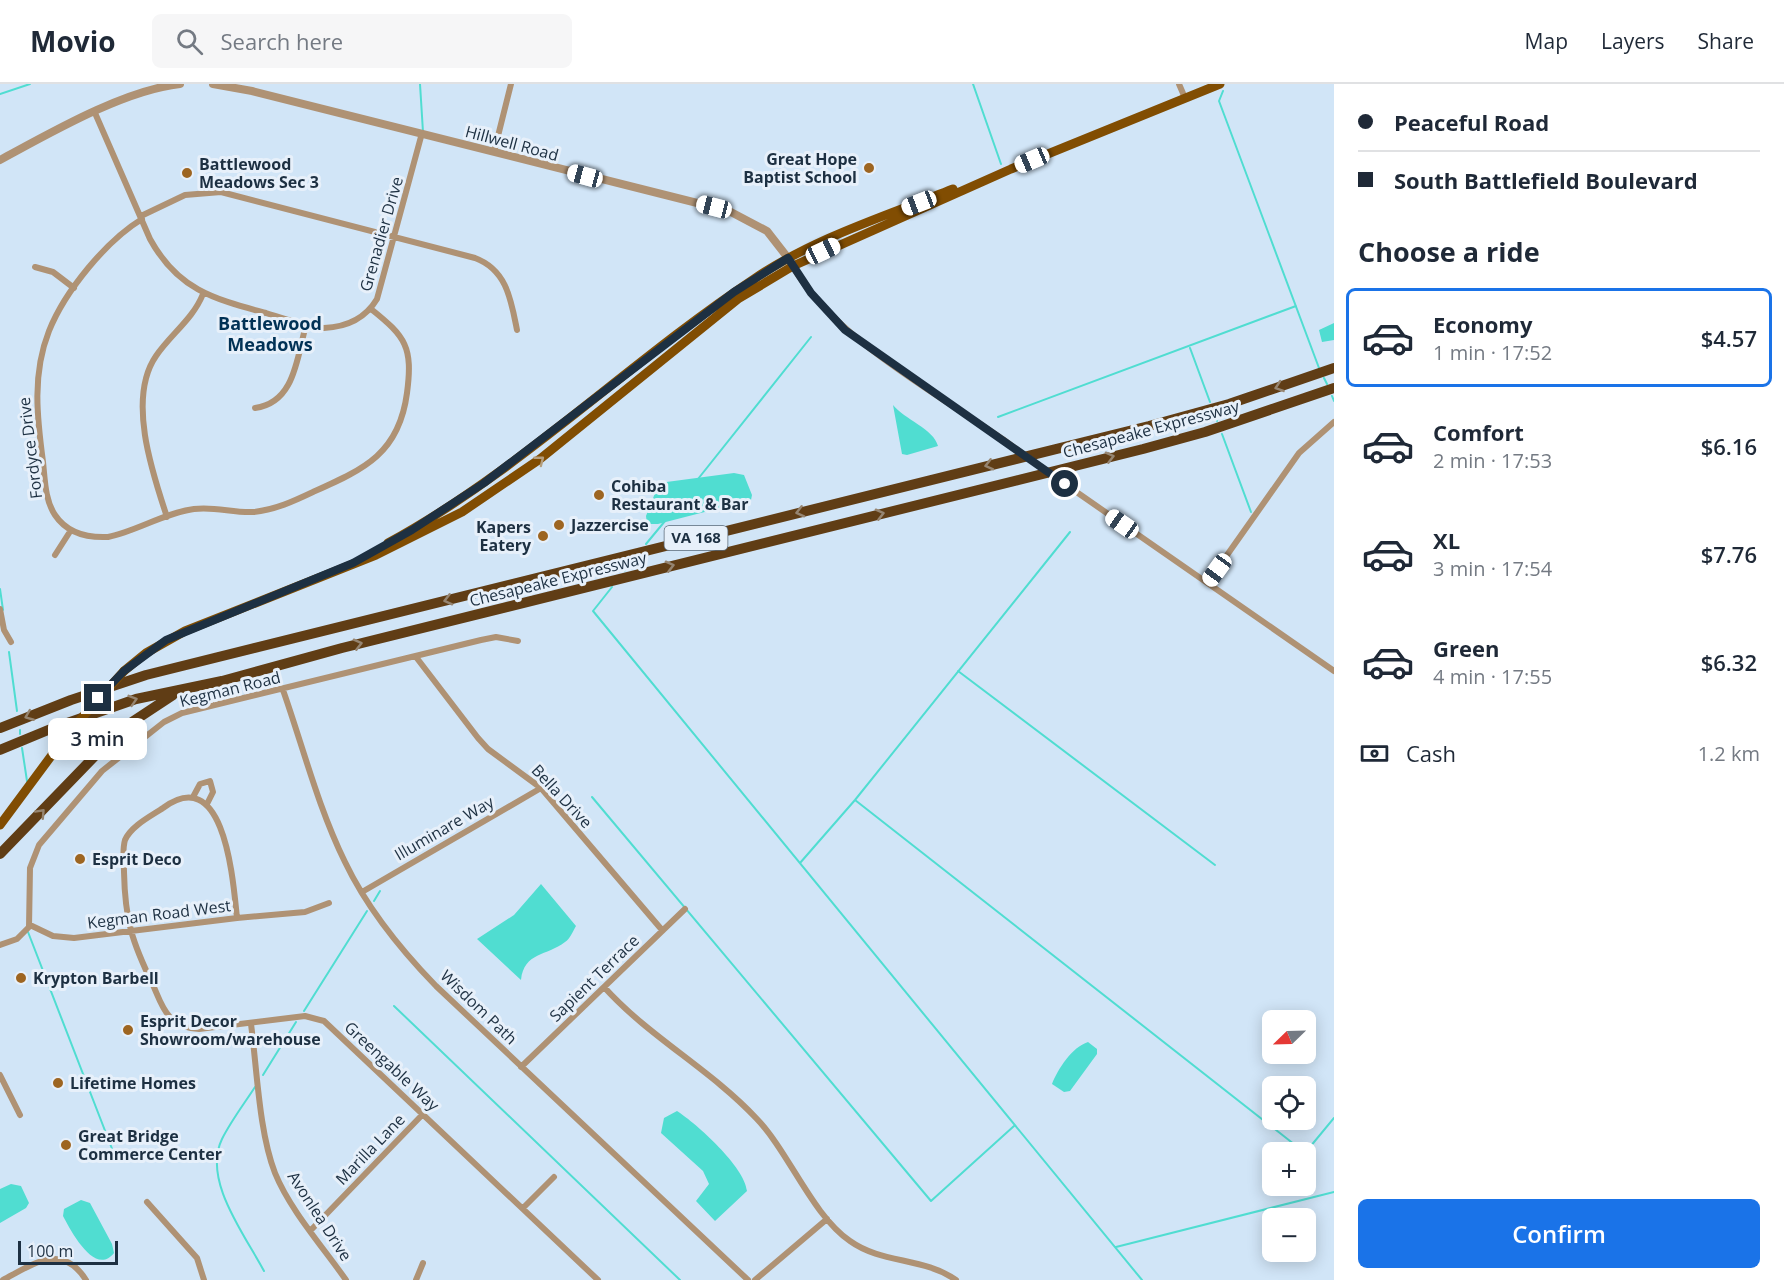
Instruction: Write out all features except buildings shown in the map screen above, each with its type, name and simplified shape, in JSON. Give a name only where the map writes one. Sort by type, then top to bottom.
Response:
[{"type":"highway","name":"Chesapeake Expressway","points":[[0,728],[71,700],[146,675],[1149,426],[1229,404],[1334,368]]},
{"type":"highway","name":"Chesapeake Expressway","points":[[0,750],[53,728],[136,699],[222,681],[352,645],[1143,449],[1205,432],[1334,388]]},
{"type":"highway","points":[[0,854],[126,725],[167,698],[222,681]]},
{"type":"main road","points":[[353,563],[412,530],[484,483],[734,292],[856,227],[1001,169],[1011,169],[1220,84]]},
{"type":"main road","points":[[0,825],[69,732],[124,671],[146,653],[185,631],[433,529],[492,494],[540,459],[738,299],[790,262]]},
{"type":"street","points":[[1,158],[145,92],[180,84]]},
{"type":"street","name":"Hillwell Road","points":[[213,84],[252,91],[729,211],[767,231],[790,262]]},
{"type":"street","points":[[494,152],[511,84]]},
{"type":"street","points":[[1179,84],[1185,98]]},
{"type":"street","name":"Grenadier Drive","points":[[95,113],[150,238],[165,263],[185,282],[203,294],[306,325],[338,328],[354,322],[371,309],[381,289],[422,134]]},
{"type":"street","name":"Fordyce Drive","points":[[71,530],[55,515],[48,499],[36,412],[36,391],[41,355],[49,331],[74,288],[118,237],[142,217],[185,195],[221,192],[475,258],[489,266],[507,286],[517,330]]},
{"type":"street","points":[[790,262],[811,293],[845,330],[1334,671]]},
{"type":"street","points":[[35,267],[53,272],[74,288]]},
{"type":"street","points":[[167,517],[150,459],[143,412],[143,392],[156,357],[196,310],[203,294]]},
{"type":"street","points":[[55,555],[71,530],[83,535],[108,537],[195,509],[254,512],[278,507],[353,474],[376,458],[393,438],[403,417],[411,368],[408,349],[402,337],[371,309]]},
{"type":"street","points":[[255,408],[274,403],[288,388],[306,325]]},
{"type":"street","points":[[1208,582],[1299,453],[1334,422]]},
{"type":"street","points":[[0,609],[4,630],[11,642]]},
{"type":"street","name":"Kegman Road","points":[[30,925],[30,867],[34,853],[46,835],[102,771],[164,722],[182,713],[496,637],[519,641]]},
{"type":"street","name":"Bella Drive","points":[[417,657],[488,749],[541,788],[662,930]]},
{"type":"street","name":"Wisdom Path","points":[[283,690],[331,830],[362,892],[414,964],[748,1280]]},
{"type":"street","points":[[207,804],[213,792],[210,782],[200,784],[193,797],[207,804],[215,815],[231,865],[237,918]]},
{"type":"street","name":"Illuminare Way","points":[[362,892],[541,788]]},
{"type":"street","name":"Greengable Way","points":[[193,797],[174,800],[131,831],[126,837],[123,848],[124,896],[130,933],[163,1006],[176,1022],[199,1029],[305,1016],[319,1018],[524,1208],[598,1280]]},
{"type":"street","name":"Kegman Road West","points":[[30,925],[64,938],[130,933],[237,918],[305,912],[329,903]]},
{"type":"street","name":"Sapient Terrace","points":[[521,1067],[685,909]]},
{"type":"street","points":[[0,945],[17,939],[30,925]]},
{"type":"street","points":[[604,987],[638,1022],[726,1086],[780,1147],[827,1219],[859,1247],[885,1257],[927,1265],[956,1280]]},
{"type":"street","name":"Avonlea Drive","points":[[251,1024],[270,1158],[280,1184],[346,1280]]},
{"type":"street","points":[[0,1075],[21,1115]]},
{"type":"street","name":"Marilla Lane","points":[[311,1230],[423,1114]]},
{"type":"street","points":[[524,1208],[554,1177]]},
{"type":"street","points":[[147,1202],[197,1258],[204,1280]]},
{"type":"street","points":[[755,1280],[827,1219]]},
{"type":"street","points":[[3,1280],[36,1262],[54,1258],[72,1264],[86,1280]]},
{"type":"street","points":[[416,1280],[423,1263]]},
{"type":"shaded area","points":[[1334,323],[1334,340],[1322,342],[1319,330]]},
{"type":"shaded area","points":[[893,405],[931,434],[938,446],[907,455],[902,454]]},
{"type":"shaded area","points":[[734,473],[744,475],[752,495],[751,500],[658,524],[647,524],[646,516],[659,483]]},
{"type":"shaded area","points":[[541,884],[576,926],[565,942],[531,959],[523,971],[521,980],[477,939],[514,915]]},
{"type":"shaded area","points":[[1088,1042],[1097,1049],[1097,1054],[1070,1091],[1064,1092],[1052,1084],[1071,1054]]},
{"type":"shaded area","points":[[677,1111],[719,1147],[744,1181],[747,1191],[715,1221],[696,1201],[709,1184],[703,1171],[661,1133],[664,1118]]},
{"type":"shaded area","points":[[11,1184],[21,1186],[29,1203],[26,1208],[0,1223],[0,1189]]},
{"type":"shaded area","points":[[81,1200],[90,1203],[112,1244],[114,1253],[107,1259],[92,1256],[84,1249],[63,1216],[64,1209]]},
{"type":"waterway","points":[[0,94],[30,84]]},
{"type":"waterway","points":[[420,84],[423,132]]},
{"type":"waterway","points":[[973,84],[1001,164]]},
{"type":"waterway","points":[[1223,91],[1219,101],[1319,368]]},
{"type":"waterway","points":[[998,417],[1296,306]]},
{"type":"waterway","points":[[698,479],[811,337]]},
{"type":"waterway","points":[[1190,348],[1210,402]]},
{"type":"waterway","points":[[1324,378],[1327,384]]},
{"type":"waterway","points":[[1332,396],[1334,401]]},
{"type":"waterway","points":[[1215,415],[1217,421]]},
{"type":"waterway","points":[[1222,434],[1251,512]]},
{"type":"waterway","points":[[646,544],[665,521]]},
{"type":"waterway","points":[[800,863],[855,800],[1070,532]]},
{"type":"waterway","points":[[624,571],[633,560]]},
{"type":"waterway","points":[[612,587],[593,611],[1142,1280]]},
{"type":"waterway","points":[[0,589],[3,610]]},
{"type":"waterway","points":[[9,652],[17,711]]},
{"type":"waterway","points":[[958,671],[1215,865]]},
{"type":"waterway","points":[[22,748],[27,781]]},
{"type":"waterway","points":[[592,797],[931,1201],[1014,1126]]},
{"type":"waterway","points":[[855,800],[1291,1142]]},
{"type":"waterway","points":[[374,901],[380,891]]},
{"type":"waterway","points":[[304,1011],[367,911]]},
{"type":"waterway","points":[[28,932],[116,1159]]},
{"type":"waterway","points":[[394,1006],[680,1280]]},
{"type":"waterway","points":[[263,1075],[296,1022]]},
{"type":"waterway","points":[[255,1087],[222,1139],[217,1155],[217,1172],[228,1207],[264,1271]]},
{"type":"waterway","points":[[1314,1142],[1334,1118]]},
{"type":"waterway","points":[[1116,1247],[1334,1192]]},
{"type":"place","name":"Great Hope Baptist School","points":[[869,168]]},
{"type":"place","name":"Battlewood Meadows Sec 3","points":[[187,173]]},
{"type":"place","name":"Cohiba Restaurant & Bar","points":[[599,495]]},
{"type":"place","name":"Jazzercise","points":[[559,525]]},
{"type":"place","name":"Kapers Eatery","points":[[543,536]]},
{"type":"place","name":"Esprit Deco","points":[[80,859]]},
{"type":"place","name":"Krypton Barbell","points":[[21,978]]},
{"type":"place","name":"Esprit Decor Showroom/warehouse","points":[[128,1030]]},
{"type":"place","name":"Lifetime Homes","points":[[58,1083]]},
{"type":"place","name":"Great Bridge Commerce Center","points":[[66,1145]]},
{"type":"district","name":"Battlewood Meadows","points":[[270,334]]},
{"type":"route","points":[[98,698],[124,671],[166,640],[353,563],[412,530],[484,483],[734,292],[788,258],[811,293],[845,330],[1065,484]]}]
